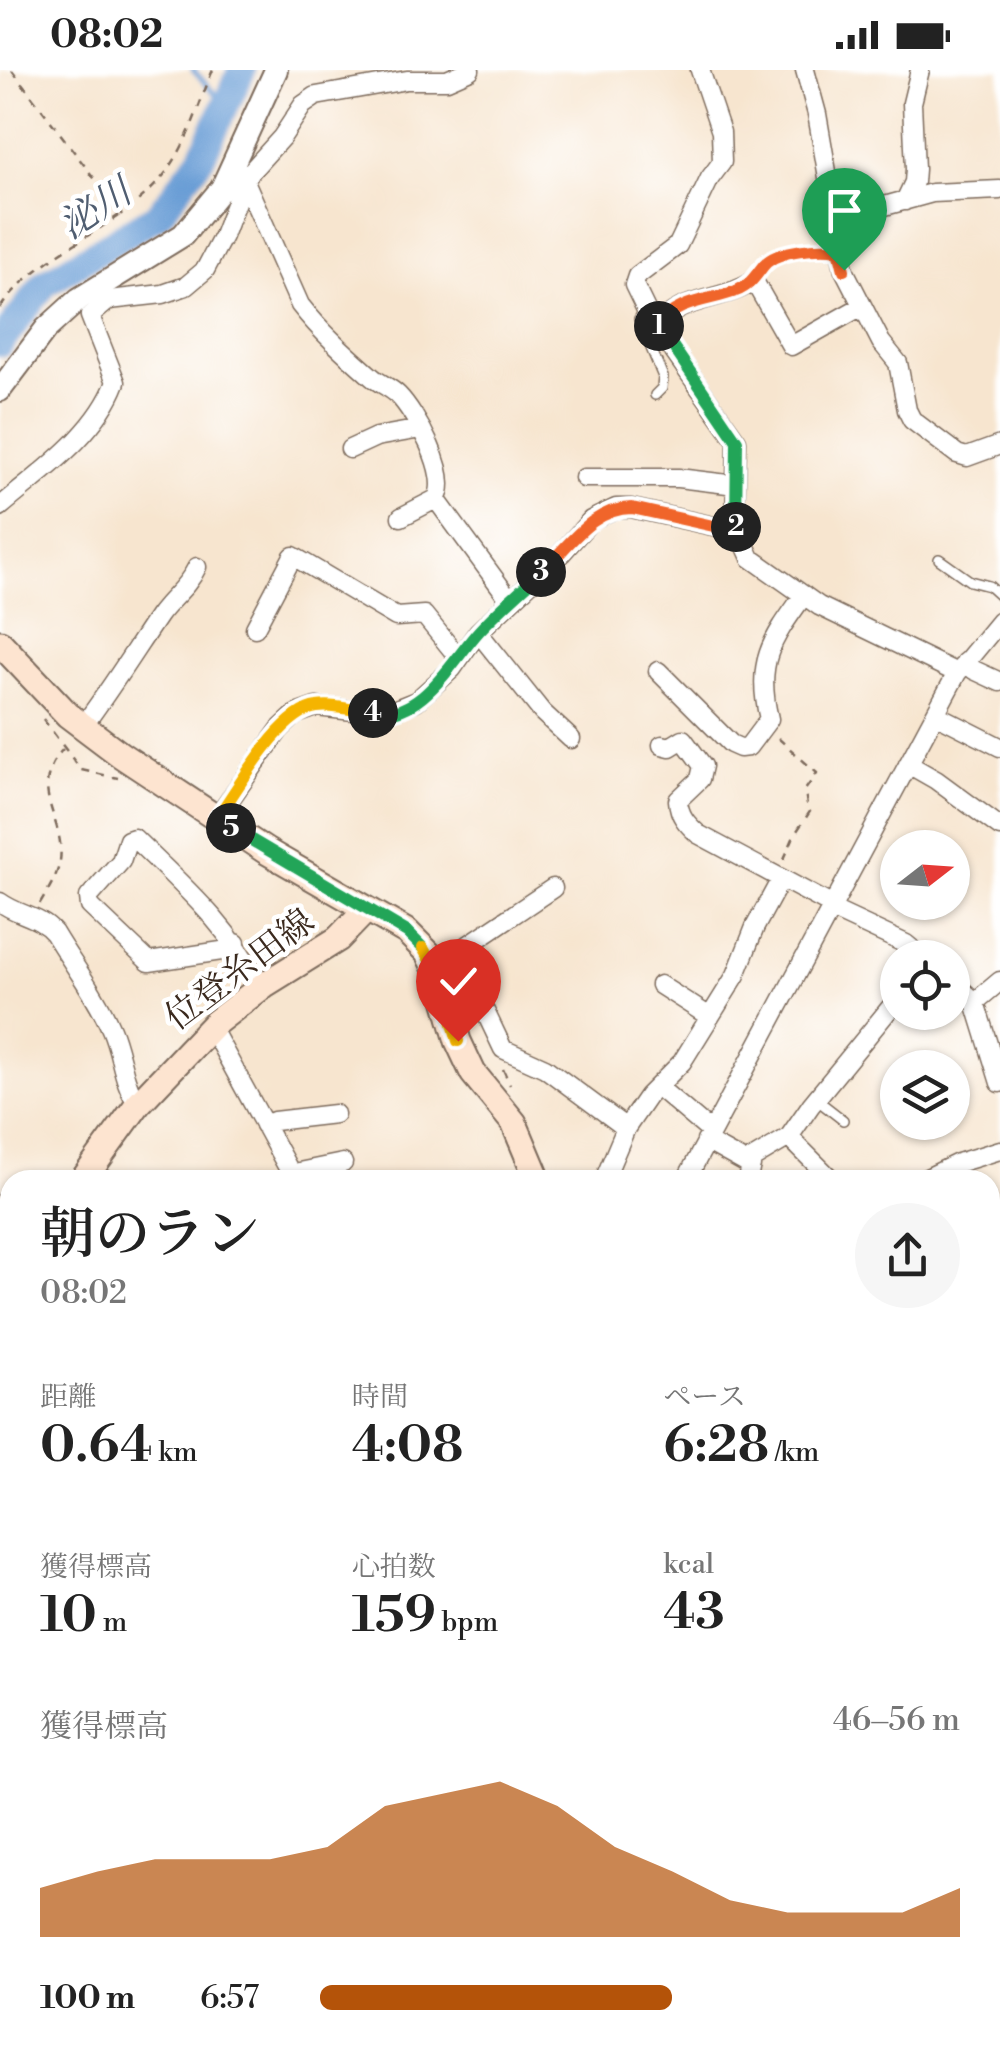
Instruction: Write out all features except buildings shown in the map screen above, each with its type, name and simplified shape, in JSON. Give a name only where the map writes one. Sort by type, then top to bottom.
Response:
[{"type":"main road","points":[[3,652],[83,726],[217,818],[407,932],[442,963],[458,1041],[473,1073],[514,1123],[534,1170]]},
{"type":"main road","name":"位登糸田線","points":[[90,1170],[138,1104],[211,1027],[261,988],[338,939],[366,910]]},
{"type":"street","points":[[87,306],[163,294],[186,286],[205,270],[223,236],[240,171],[276,70]]},
{"type":"street","points":[[0,390],[46,329],[87,306],[183,236],[222,188],[282,138],[303,105],[316,96],[407,80],[447,80],[470,70]]},
{"type":"street","points":[[700,70],[721,132],[722,162],[710,178],[678,245],[637,276],[634,286],[658,328],[737,441],[736,531],[750,558],[819,606],[1000,682]]},
{"type":"street","points":[[806,70],[844,270],[881,342],[898,363],[912,420],[958,454],[967,456],[1000,445]]},
{"type":"street","points":[[904,200],[916,169],[912,103],[920,70]]},
{"type":"street","points":[[240,171],[300,305],[314,323],[376,381],[395,392],[416,415],[442,478],[442,491],[401,517]]},
{"type":"street","points":[[838,243],[881,206],[932,193],[1000,190]]},
{"type":"street","points":[[658,328],[683,306],[734,292],[754,280],[791,346],[862,306]]},
{"type":"street","points":[[0,508],[76,441],[112,393],[116,382],[87,306]]},
{"type":"street","points":[[350,449],[376,436],[421,429]]},
{"type":"street","points":[[584,478],[678,478],[736,485]]},
{"type":"street","points":[[436,498],[510,600]]},
{"type":"street","points":[[217,818],[280,729],[296,714],[316,706],[383,714],[416,701],[452,669],[478,632],[560,555],[591,520],[616,508],[632,508],[736,531]]},
{"type":"street","points":[[255,628],[293,556],[396,617],[424,615],[458,657]]},
{"type":"street","points":[[83,726],[197,567]]},
{"type":"street","points":[[658,671],[731,744],[748,747],[768,719],[762,691],[767,653],[804,595]]},
{"type":"street","points":[[691,1170],[961,667],[1000,621]]},
{"type":"street","points":[[478,632],[542,712],[570,739]]},
{"type":"street","points":[[935,714],[1000,747]]},
{"type":"street","points":[[662,745],[670,746],[683,739],[703,766],[700,779],[678,800],[678,811],[698,834],[898,940]]},
{"type":"street","points":[[908,764],[1000,828]]},
{"type":"street","points":[[236,943],[228,950],[149,962],[90,906],[89,897],[121,861],[128,840],[134,838],[216,919],[236,943],[261,988]]},
{"type":"street","points":[[608,1170],[626,1128],[682,1062],[736,976],[780,879]]},
{"type":"street","points":[[442,963],[553,888]]},
{"type":"street","points":[[0,902],[11,911],[47,925],[54,934],[104,1013],[114,1034],[128,1091],[138,1104]]},
{"type":"street","points":[[442,963],[466,968],[503,1049],[546,1068],[626,1128]]},
{"type":"street","points":[[975,1002],[1000,981]]},
{"type":"street","points":[[660,985],[710,1017]]},
{"type":"street","points":[[970,997],[975,1002],[999,1074]]},
{"type":"street","points":[[753,1170],[752,1159],[789,1138],[880,1020]]},
{"type":"street","points":[[211,1027],[286,1170]]},
{"type":"street","points":[[658,1088],[748,1170]]},
{"type":"street","points":[[264,1125],[274,1120],[335,1114]]},
{"type":"street","points":[[789,1138],[822,1170]]},
{"type":"street","points":[[944,1170],[1000,1150]]},
{"type":"street","points":[[316,1170],[343,1163]]},
{"type":"lane","points":[[645,308],[639,319],[663,377],[662,388],[655,395]]},
{"type":"lane","points":[[939,559],[970,581],[990,586],[1000,596]]},
{"type":"lane","points":[[816,1099],[843,1120]]},
{"type":"path","points":[[12,70],[122,215]]},
{"type":"path","points":[[0,308],[23,282],[72,242],[122,215],[157,183],[185,143],[213,70]]},
{"type":"path","points":[[754,280],[773,258],[838,243]]},
{"type":"path","points":[[768,719],[782,743],[817,773],[805,790],[811,810],[795,834],[779,871],[780,879]]},
{"type":"path","points":[[32,918],[56,878],[60,859],[60,838],[46,788],[48,771],[64,748]]},
{"type":"waterway","points":[[193,70],[225,105]]},
{"type":"waterway","name":"泌川","points":[[0,343],[45,283],[158,215],[201,158],[242,70]]},
{"type":"route","points":[[458,1041],[440,978],[428,953],[407,932],[217,818],[280,729],[296,714],[316,706],[383,714],[416,701],[452,669],[478,632],[560,555],[591,520],[616,508],[632,508],[736,531],[737,441],[658,328],[683,306],[734,292],[754,280],[767,261],[808,247],[839,250],[844,270]]}]
